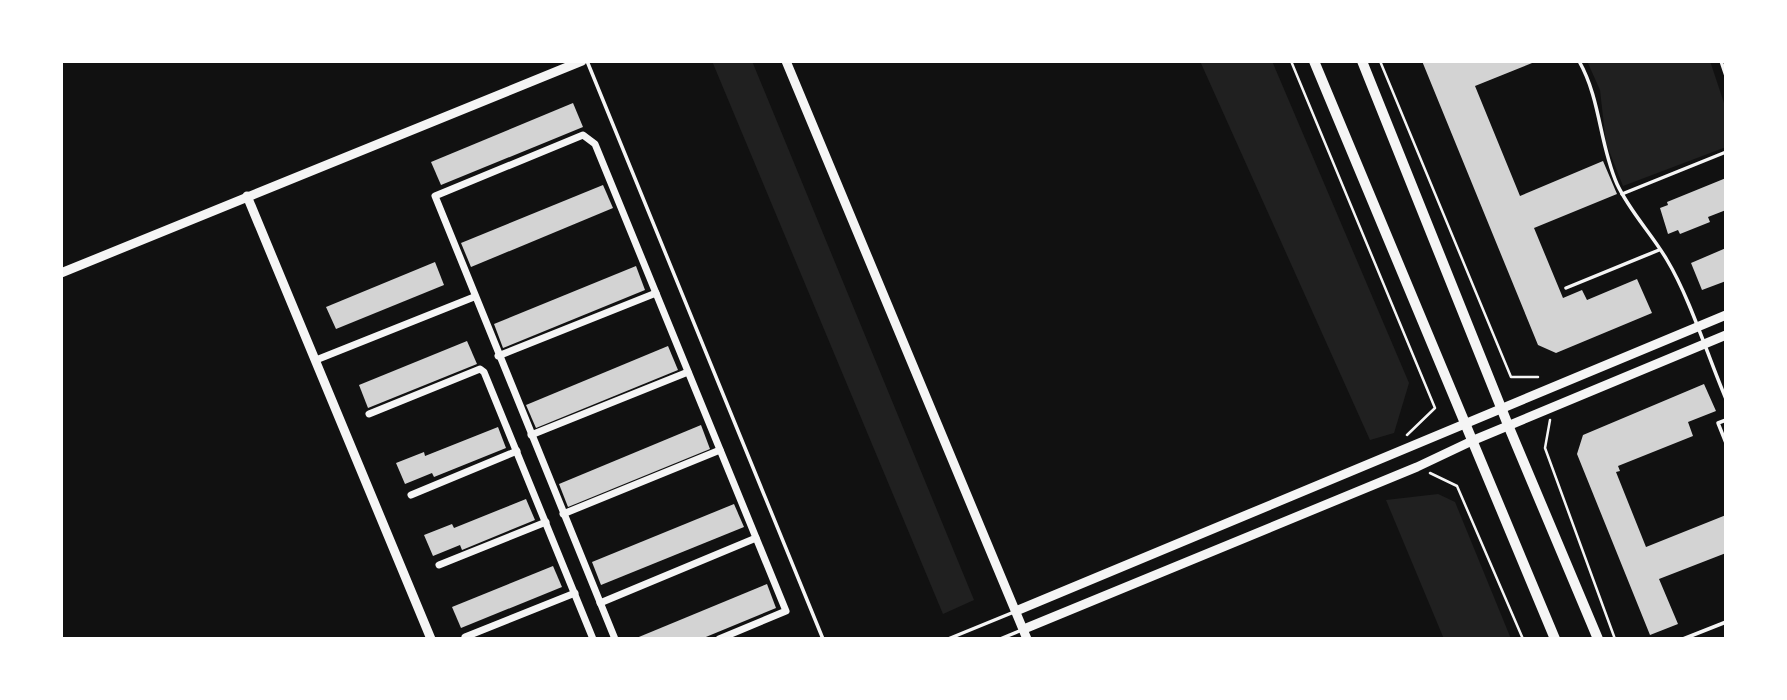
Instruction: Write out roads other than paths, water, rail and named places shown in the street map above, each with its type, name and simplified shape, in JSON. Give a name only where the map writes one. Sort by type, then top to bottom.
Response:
[{"type":"main road","points":[[1314,61],[1467,422],[1555,639]]},
{"type":"main road","points":[[1362,61],[1508,425],[1598,639]]},
{"type":"street","points":[[61,273],[247,195],[584,61]]},
{"type":"street","points":[[786,61],[1026,634],[1417,467],[1508,425],[1726,335]]},
{"type":"street","points":[[615,639],[474,298],[435,196],[583,135],[595,144],[786,611],[719,639]]},
{"type":"street","points":[[247,195],[431,639]]},
{"type":"street","points":[[498,356],[656,293]]},
{"type":"street","points":[[316,360],[474,298]]},
{"type":"street","points":[[1016,611],[1726,315]]},
{"type":"street","points":[[369,414],[480,369],[484,372],[593,639]]},
{"type":"street","points":[[531,435],[688,372]]},
{"type":"street","points":[[563,514],[720,450]]},
{"type":"street","points":[[411,495],[517,451]]},
{"type":"street","points":[[439,565],[546,522]]},
{"type":"street","points":[[600,603],[756,538]]},
{"type":"street","points":[[466,637],[575,593]]},
{"type":"lane","points":[[584,61],[823,639]]},
{"type":"lane","points":[[1579,61],[1595,93],[1598,129],[1622,194],[1667,259],[1726,399]]},
{"type":"lane","points":[[1721,61],[1726,76]]},
{"type":"lane","points":[[1622,194],[1726,152]]},
{"type":"lane","points":[[1566,288],[1659,250]]},
{"type":"lane","points":[[1726,420],[1718,423],[1726,443]]},
{"type":"lane","points":[[948,639],[1016,611]]},
{"type":"lane","points":[[1684,639],[1726,622]]},
{"type":"lane","points":[[1000,639],[1026,634]]}]
